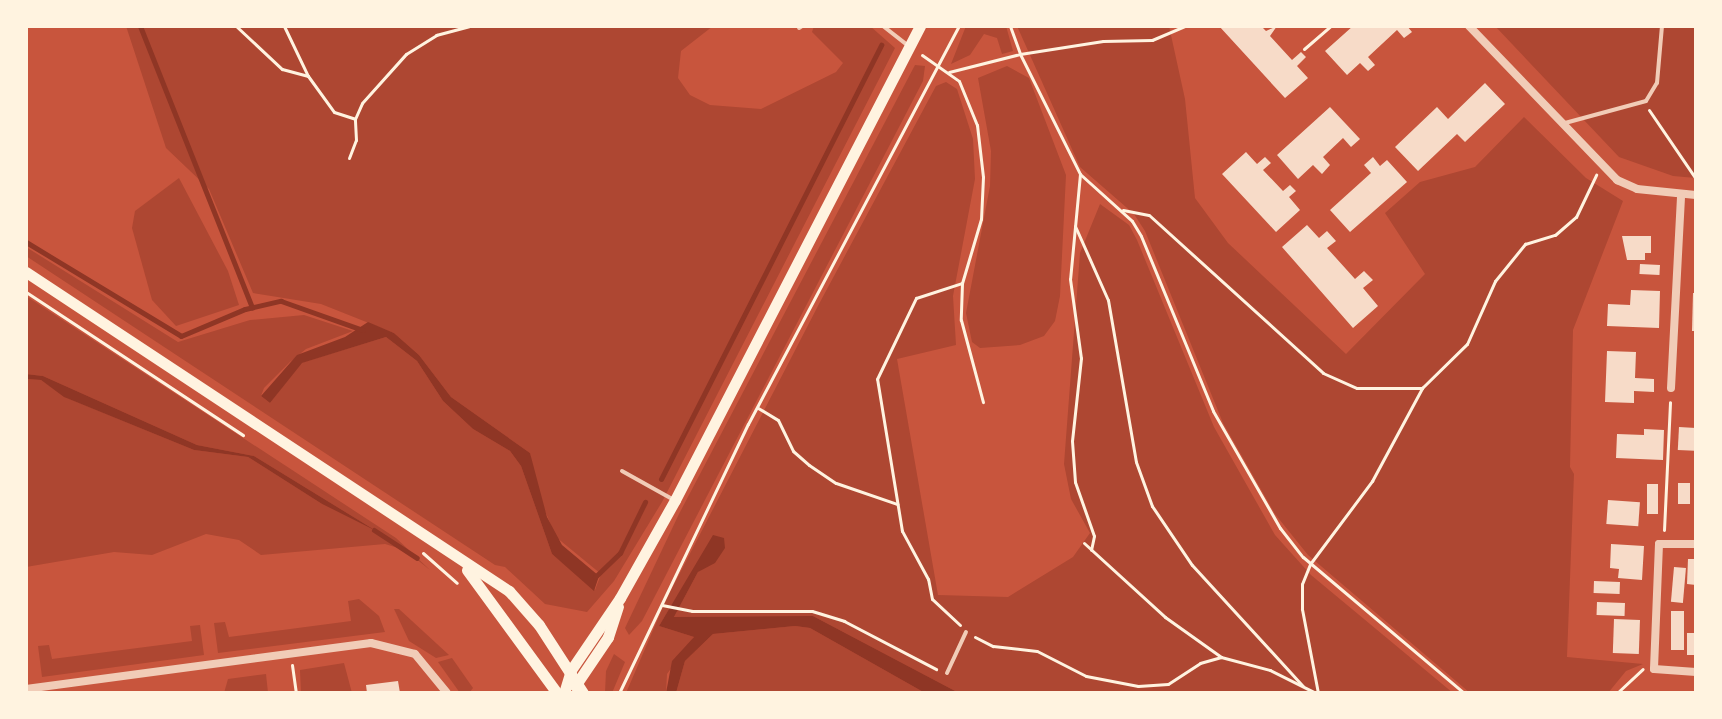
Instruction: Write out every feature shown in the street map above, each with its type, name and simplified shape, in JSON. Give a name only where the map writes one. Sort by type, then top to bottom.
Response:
[{"type":"main road","points":[[566,693],[571,670],[620,598],[675,500],[920,26]]},
{"type":"main road","points":[[26,272],[398,516],[465,566],[509,591],[571,670],[580,688]]},
{"type":"main road","points":[[465,566],[557,693]]},
{"type":"main road","points":[[566,693],[580,688],[608,637],[620,598]]},
{"type":"street","points":[[1469,26],[1558,125],[1602,167],[1637,189],[1696,195]]},
{"type":"street","points":[[1671,388],[1681,195]]},
{"type":"street","points":[[1696,544],[1659,544],[1654,669],[1696,672]]},
{"type":"street","points":[[26,689],[387,643],[415,654],[447,693]]},
{"type":"lane","points":[[883,26],[909,46]]},
{"type":"lane","points":[[1558,125],[1646,101],[1657,83],[1662,26]]},
{"type":"lane","points":[[622,471],[675,500]]},
{"type":"lane","points":[[947,673],[966,632]]},
{"type":"path","points":[[236,26],[282,69],[308,76]]},
{"type":"path","points":[[284,26],[308,76],[334,112],[355,119]]},
{"type":"path","points":[[349,158],[356,140],[355,119],[362,103],[406,54],[436,35],[469,26]]},
{"type":"path","points":[[619,693],[757,408],[959,26]]},
{"type":"path","points":[[1010,26],[1020,54],[1080,174],[1122,211],[1141,236],[1213,411],[1280,528],[1310,564],[1464,693]]},
{"type":"path","points":[[949,72],[1020,54],[1103,41],[1152,40],[1185,26]]},
{"type":"path","points":[[1304,49],[1330,26]]},
{"type":"path","points":[[909,46],[949,72],[974,109],[983,177],[981,219],[962,283],[963,340],[983,402]]},
{"type":"path","points":[[1646,101],[1666,140],[1696,179]]},
{"type":"path","points":[[1317,693],[1302,609],[1302,584],[1310,564],[1372,481],[1422,388],[1467,344],[1495,281],[1511,259],[1525,244],[1555,235],[1576,217],[1602,167]]},
{"type":"path","points":[[1080,174],[1071,304],[1081,358],[1073,463],[1080,500],[1092,524],[1091,550]]},
{"type":"path","points":[[1122,211],[1149,215],[1331,377],[1357,388],[1422,388]]},
{"type":"path","points":[[1075,226],[1108,300],[1136,462],[1152,506],[1192,565],[1303,686]]},
{"type":"path","points":[[962,283],[916,298],[878,373],[902,531],[930,583],[932,599],[966,632],[993,646],[1037,651],[1086,676],[1138,686],[1168,684],[1200,663],[1221,657]]},
{"type":"path","points":[[26,292],[244,435]]},
{"type":"path","points":[[1663,542],[1671,388]]},
{"type":"path","points":[[757,408],[778,420],[793,451],[809,465],[836,483],[897,504]]},
{"type":"path","points":[[1084,543],[1165,617],[1221,657],[1317,693]]},
{"type":"path","points":[[416,547],[469,593]]},
{"type":"path","points":[[661,605],[692,611],[812,611],[844,621],[947,673]]},
{"type":"path","points":[[291,654],[296,693]]},
{"type":"path","points":[[277,666],[307,662]]},
{"type":"path","points":[[1617,693],[1634,673],[1654,669]]},
{"type":"shaded area","points":[[126,26],[713,26],[681,51],[678,78],[690,95],[710,105],[761,109],[836,72],[843,63],[812,32],[814,26],[870,26],[895,48],[662,502],[614,581],[587,612],[545,604],[505,567],[495,565],[26,256],[26,247],[178,342],[250,320],[304,315],[353,331],[306,349],[290,362],[264,388],[261,396],[270,403],[301,363],[386,337],[417,361],[443,401],[473,429],[510,451],[521,466],[552,554],[595,590],[601,574],[556,537],[535,487],[530,453],[451,397],[419,355],[394,333],[321,304],[253,293],[209,189],[166,148]]},
{"type":"shaded area","points":[[966,26],[1006,26],[1013,51],[1002,54],[997,38],[984,34],[970,55],[951,64]]},
{"type":"shaded area","points":[[1017,26],[1169,26],[1185,99],[1195,198],[1228,243],[1346,354],[1425,274],[1385,213],[1420,182],[1475,167],[1524,117],[1586,178],[1623,201],[1573,330],[1570,467],[1574,474],[1567,657],[1643,664],[1626,671],[1608,693],[1470,693],[1308,555],[1275,514],[1223,423],[1145,231],[1134,214],[1080,167]]},
{"type":"shaded area","points":[[1495,26],[1696,26],[1696,178],[1673,176],[1619,157]]},
{"type":"shaded area","points":[[915,65],[925,66],[923,81],[642,621],[629,635],[625,628],[679,514]]},
{"type":"shaded area","points":[[1007,66],[1029,78],[1066,175],[1060,296],[1055,321],[1044,336],[1020,345],[980,348],[972,342],[966,313],[990,186],[991,151],[978,78]]},
{"type":"shaded area","points":[[946,82],[957,89],[973,139],[975,179],[953,296],[956,345],[897,359],[938,595],[1008,597],[1073,557],[1090,533],[1071,499],[1064,464],[1080,253],[1100,204],[1129,225],[1137,240],[1214,427],[1275,535],[1311,575],[1453,693],[959,693],[813,616],[674,617],[698,572],[721,553],[706,549],[659,626],[694,637],[667,674],[666,693],[626,693],[666,600],[819,304],[936,86]]},
{"type":"shaded area","points":[[179,178],[228,271],[239,305],[176,326],[152,300],[132,228],[135,211]]},
{"type":"shaded area","points":[[26,296],[396,538],[430,570],[405,550],[385,544],[261,555],[239,540],[206,534],[152,555],[114,552],[26,567],[26,379],[41,380],[67,398],[194,450],[248,457],[322,504],[378,532],[254,456],[197,445],[43,376],[26,374]]},
{"type":"shaded area","points":[[368,322],[394,333],[419,355],[451,397],[530,453],[547,517],[562,545],[599,576],[594,591],[552,554],[521,466],[510,451],[473,429],[443,401],[417,361],[386,337],[302,363],[270,403],[261,396],[297,355],[345,337]]},
{"type":"shaded area","points":[[26,374],[43,376],[197,445],[254,456],[378,532],[322,504],[248,457],[194,450],[64,397],[41,380],[26,379]]},
{"type":"shaded area","points":[[713,535],[724,538],[725,548],[715,563],[698,572],[674,617],[813,616],[959,693],[925,693],[810,628],[795,626],[713,634],[685,661],[676,693],[666,693],[672,661],[694,637],[659,626]]},
{"type":"shaded area","points":[[359,599],[379,616],[385,632],[218,653],[214,623],[225,622],[229,637],[351,621],[348,601]]},
{"type":"shaded area","points":[[394,609],[399,609],[449,655],[436,658],[409,641]]},
{"type":"shaded area","points":[[200,625],[204,655],[42,677],[38,646],[49,645],[52,659],[192,641],[190,626]]},
{"type":"shaded area","points":[[795,626],[810,628],[925,693],[676,693],[685,661],[713,634]]},
{"type":"shaded area","points":[[614,654],[625,662],[612,693],[605,693],[606,671]]},
{"type":"shaded area","points":[[452,658],[473,688],[469,693],[460,693],[438,662]]},
{"type":"shaded area","points":[[344,663],[352,693],[301,693],[300,670]]},
{"type":"shaded area","points":[[266,674],[268,693],[224,693],[228,679]]},
{"type":"building","points":[[1219,26],[1261,26],[1266,31],[1277,26],[1270,36],[1292,60],[1301,52],[1306,57],[1297,66],[1308,78],[1285,98]]},
{"type":"building","points":[[1353,26],[1407,26],[1412,32],[1404,38],[1397,30],[1368,57],[1375,65],[1368,71],[1360,63],[1347,75],[1325,51]]},
{"type":"building","points":[[1485,83],[1505,104],[1465,142],[1457,134],[1418,171],[1395,147],[1437,107],[1448,119]]},
{"type":"building","points":[[1330,107],[1360,139],[1351,147],[1343,138],[1323,157],[1330,165],[1322,174],[1313,165],[1298,179],[1277,155]]},
{"type":"building","points":[[1246,152],[1257,164],[1265,157],[1271,163],[1263,170],[1283,191],[1290,185],[1296,191],[1289,197],[1300,210],[1276,232],[1222,174]]},
{"type":"building","points":[[1373,157],[1380,166],[1387,160],[1407,182],[1350,232],[1330,210],[1371,173],[1364,165]]},
{"type":"building","points":[[1307,225],[1319,238],[1327,231],[1336,241],[1327,248],[1355,279],[1364,271],[1373,280],[1363,288],[1378,306],[1353,328],[1282,247]]},
{"type":"building","points":[[1622,236],[1651,236],[1651,253],[1645,253],[1645,260],[1627,260]]},
{"type":"building","points":[[1640,264],[1660,265],[1659,275],[1639,274]]},
{"type":"building","points":[[1631,290],[1660,291],[1659,328],[1607,326],[1608,304],[1630,305]]},
{"type":"building","points":[[1693,293],[1696,293],[1696,331],[1692,331]]},
{"type":"building","points":[[1607,351],[1636,352],[1635,378],[1654,379],[1654,392],[1634,391],[1634,403],[1605,402]]},
{"type":"building","points":[[1679,427],[1696,428],[1695,451],[1678,450]]},
{"type":"building","points":[[1644,429],[1664,430],[1663,460],[1616,458],[1617,434],[1644,435]]},
{"type":"building","points":[[1678,483],[1690,483],[1690,504],[1678,504]]},
{"type":"building","points":[[1647,484],[1658,484],[1658,514],[1647,514]]},
{"type":"building","points":[[1608,500],[1640,502],[1638,526],[1606,524]]},
{"type":"building","points":[[1611,544],[1644,546],[1642,580],[1618,578],[1619,569],[1610,568]]},
{"type":"building","points":[[1688,559],[1696,559],[1696,585],[1687,584]]},
{"type":"building","points":[[1674,567],[1686,568],[1683,603],[1671,602]]},
{"type":"building","points":[[1594,581],[1620,582],[1620,594],[1594,593]]},
{"type":"building","points":[[1597,602],[1625,603],[1625,616],[1597,615]]},
{"type":"building","points":[[1671,611],[1684,611],[1684,650],[1671,650]]},
{"type":"building","points":[[1614,619],[1640,620],[1639,654],[1613,653]]},
{"type":"building","points":[[1687,633],[1696,633],[1696,655],[1687,655]]},
{"type":"building","points":[[398,681],[400,693],[367,693],[366,685]]},
{"type":"waterway","points":[[140,26],[252,308]]},
{"type":"waterway","points":[[661,479],[881,45]]},
{"type":"waterway","points":[[26,242],[181,336],[245,309],[281,301],[363,330]]},
{"type":"waterway","points":[[595,577],[620,553],[645,502]]},
{"type":"waterway","points":[[374,530],[417,558]]}]
